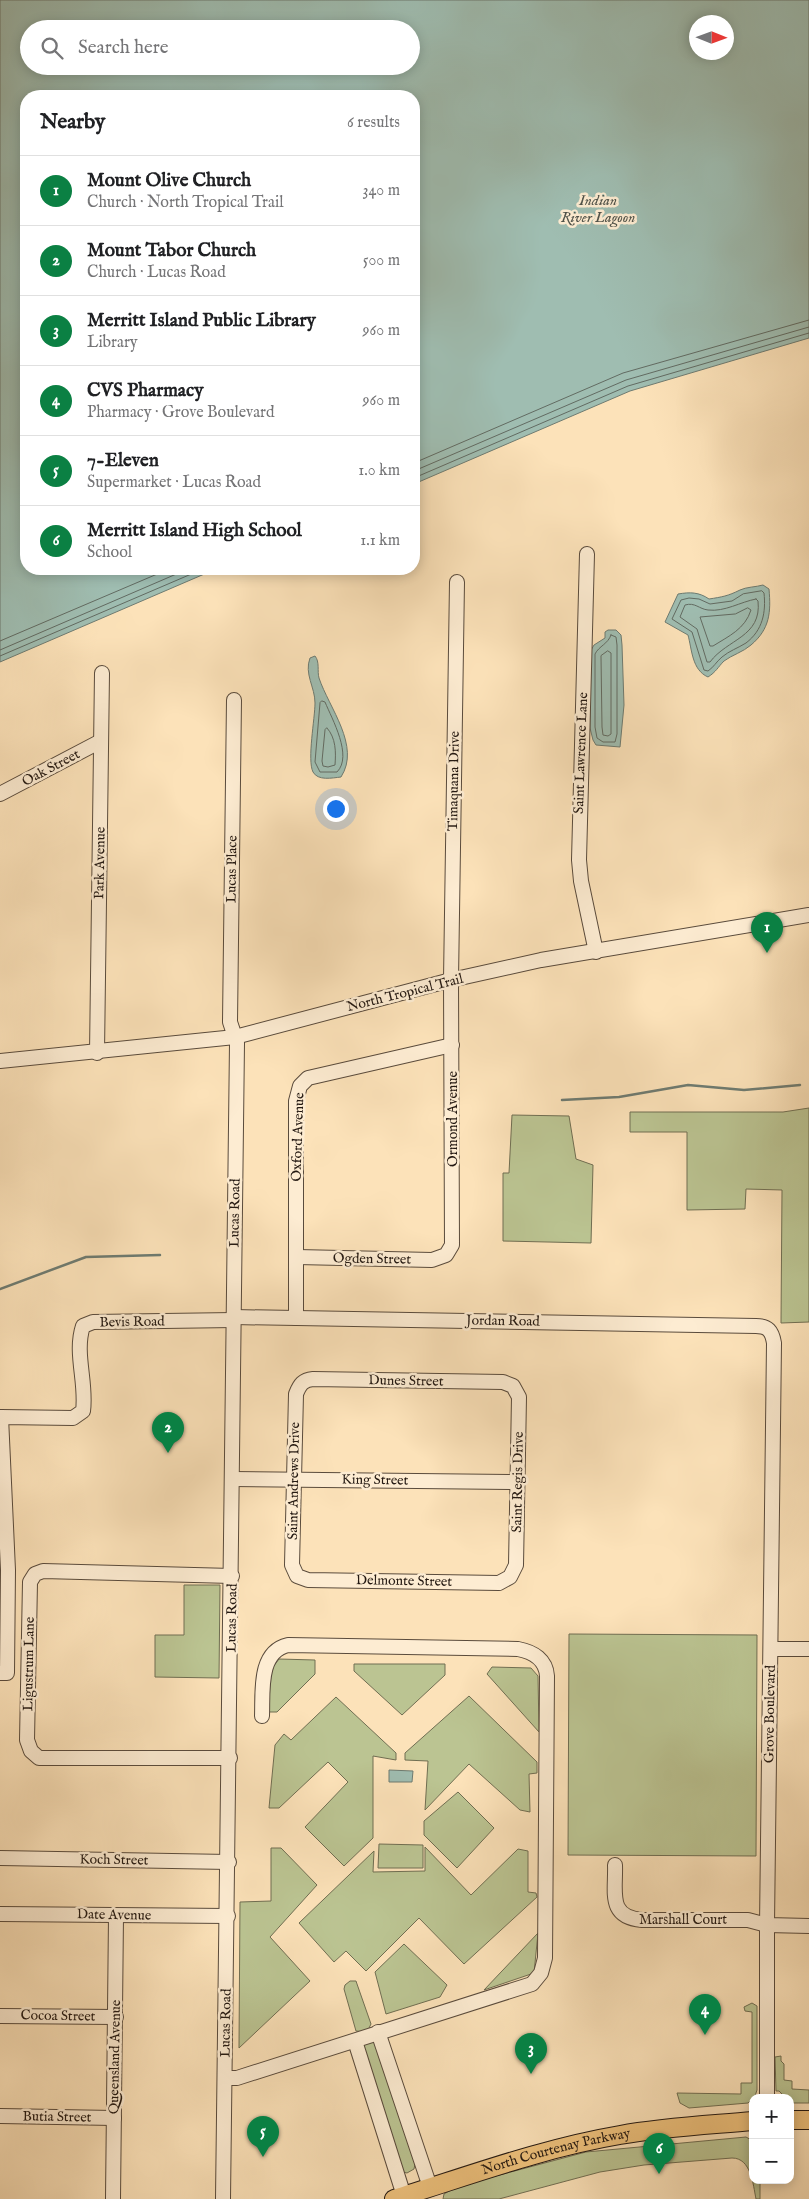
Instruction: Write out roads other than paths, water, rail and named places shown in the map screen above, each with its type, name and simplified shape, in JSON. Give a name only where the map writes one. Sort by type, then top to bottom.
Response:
[{"type":"main road","points":[[794,2120],[809,2120]]},
{"type":"main road","name":"North Courtenay Parkway","points":[[399,2197],[476,2171],[611,2136],[643,2131],[749,2121]]},
{"type":"street","name":"Saint Lawrence Lane","points":[[587,554],[580,860],[581,880],[596,952]]},
{"type":"street","name":"Timaquana Drive","points":[[451,980],[457,582]]},
{"type":"street","name":"Park Avenue","points":[[97,1053],[102,674]]},
{"type":"street","name":"Lucas Place","points":[[234,700],[230,1022],[235,1037]]},
{"type":"street","name":"Oak Street","points":[[0,794],[101,741]]},
{"type":"street","name":"North Tropical Trail","points":[[0,1061],[97,1053],[235,1037],[451,980],[541,960],[809,915]]},
{"type":"street","name":"Ormond Avenue","points":[[446,1255],[452,1246],[453,1235],[451,980]]},
{"type":"street","name":"Lucas Road","points":[[223,2199],[238,1044],[235,1037]]},
{"type":"street","name":"Oxford Avenue","points":[[296,1318],[296,1101],[300,1086],[308,1078],[452,1045]]},
{"type":"street","name":"Ogden Street","points":[[297,1257],[432,1260],[446,1255]]},
{"type":"street","name":"Jordan Road","points":[[234,1319],[296,1318],[756,1326],[766,1327],[770,1331]]},
{"type":"street","name":"Bevis Road","points":[[0,1673],[7,1673],[1,1417],[72,1418],[83,1411],[85,1396],[79,1337],[83,1326],[93,1322],[234,1319]]},
{"type":"street","name":"Grove Boulevard","points":[[767,2094],[767,1925],[774,1342],[770,1331]]},
{"type":"street","name":"Dunes Street","points":[[299,1385],[304,1380],[313,1379],[503,1382],[514,1386]]},
{"type":"street","name":"Saint Andrews Drive","points":[[297,1576],[292,1565],[296,1394],[299,1385]]},
{"type":"street","name":"Saint Regis Drive","points":[[510,1577],[516,1566],[518,1482],[519,1397],[514,1386]]},
{"type":"street","name":"King Street","points":[[232,1479],[518,1482]]},
{"type":"street","name":"Ligustrum Lane","points":[[230,1758],[39,1758],[31,1751],[27,1740],[30,1582],[35,1574],[44,1571],[232,1576]]},
{"type":"street","name":"Delmonte Street","points":[[297,1576],[308,1580],[499,1583],[510,1577]]},
{"type":"street","points":[[225,2078],[237,2078],[532,1984],[543,1968],[545,1958],[547,1668],[538,1656],[518,1649],[288,1645],[280,1647],[272,1653],[267,1663],[263,1678],[262,1716]]},
{"type":"street","points":[[771,1649],[809,1650]]},
{"type":"street","name":"Koch Street","points":[[0,1858],[228,1862]]},
{"type":"street","name":"Marshall Court","points":[[615,1865],[616,1904],[618,1910],[627,1918],[642,1920],[748,1920],[767,1925]]},
{"type":"street","name":"Date Avenue","points":[[0,1914],[228,1916]]},
{"type":"street","name":"Queensland Avenue","points":[[113,2198],[116,1916]]},
{"type":"street","points":[[767,1925],[809,1926]]},
{"type":"street","name":"Cocoa Street","points":[[0,2016],[116,2017]]},
{"type":"street","points":[[378,2032],[430,2187]]},
{"type":"street","points":[[354,2041],[399,2197]]},
{"type":"street","name":"Butia Street","points":[[0,2116],[114,2118]]},
{"type":"water","name":"Indian River Lagoon","points":[[0,0],[809,0],[809,338],[630,391],[420,481],[420,90],[20,90],[20,575],[202,575],[0,662]]},
{"type":"water","points":[[763,585],[769,589],[770,605],[768,620],[762,633],[748,647],[724,661],[711,675],[708,677],[703,674],[696,665],[688,635],[665,622],[678,594],[694,593],[709,599],[725,596],[745,588]]},
{"type":"water","points":[[616,630],[621,635],[624,705],[620,747],[596,745],[590,728],[590,652],[594,645],[605,638],[605,632]]},
{"type":"water","points":[[315,656],[319,678],[345,740],[346,765],[341,777],[318,777],[313,772],[311,766],[315,697],[308,664],[310,658]]},
{"type":"water","points":[[389,1770],[413,1771],[412,1782],[389,1782]]},
{"type":"waterway","points":[[562,1100],[619,1097],[688,1085],[744,1090],[800,1085]]},
{"type":"waterway","points":[[0,1289],[86,1257],[160,1255]]},
{"type":"place","name":"Mount Olive Church","points":[[767,953]]},
{"type":"place","name":"Mount Tabor Church","points":[[168,1453]]},
{"type":"place","name":"CVS Pharmacy","points":[[705,2035]]},
{"type":"place","name":"Merritt Island Public Library","points":[[531,2074]]},
{"type":"place","name":"7-Eleven","points":[[263,2157]]},
{"type":"place","name":"Merritt Island High School","points":[[659,2174]]}]
